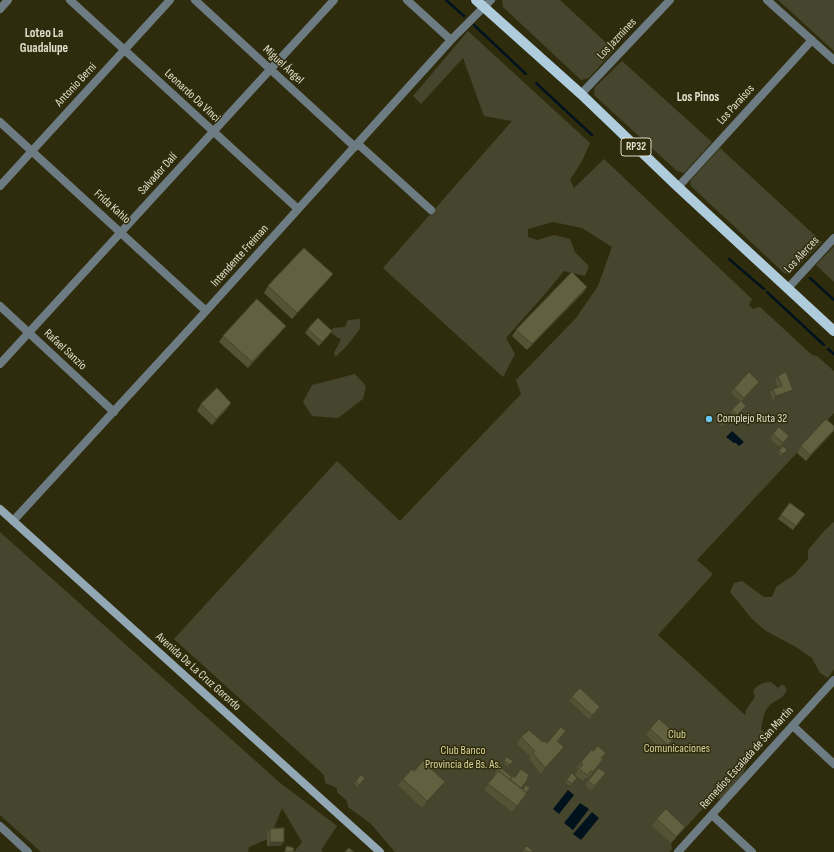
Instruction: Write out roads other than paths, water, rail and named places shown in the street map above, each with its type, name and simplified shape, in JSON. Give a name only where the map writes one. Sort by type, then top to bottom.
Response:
[{"type":"main road","name":"RP32","points":[[476,0],[487,4],[678,187],[834,331]]},
{"type":"main road","name":"Avenida De La Cruz Gorordo","points":[[0,509],[380,852]]},
{"type":"street","points":[[0,9],[8,0]]},
{"type":"street","name":"Leonardo Da Vinci","points":[[70,0],[298,209]]},
{"type":"street","name":"Antonio Berni","points":[[0,186],[170,0]]},
{"type":"street","name":"Miguel Ángel","points":[[195,0],[270,69],[431,210]]},
{"type":"street","name":"Salvador Dalí","points":[[0,364],[334,0]]},
{"type":"street","points":[[407,0],[451,40]]},
{"type":"street","name":"Los Jazmines","points":[[581,94],[670,0]]},
{"type":"street","points":[[767,0],[834,60]]},
{"type":"street","name":"Intendente Freiman","points":[[13,521],[357,146],[451,40],[487,4]]},
{"type":"street","name":"Los Paraísos","points":[[678,187],[812,40]]},
{"type":"street","name":"Frida Kahlo","points":[[0,122],[122,232],[206,311]]},
{"type":"street","name":"Los Alerces","points":[[788,288],[834,238]]},
{"type":"street","name":"Rafael Sanzio","points":[[0,306],[114,412]]},
{"type":"street","name":"Remedios Escalada de San Martin","points":[[678,852],[834,680]]},
{"type":"street","points":[[793,726],[834,764]]},
{"type":"street","points":[[712,815],[752,852]]},
{"type":"street","points":[[0,826],[28,852]]},
{"type":"water","points":[[732,431],[744,442],[739,446],[726,437]]},
{"type":"water","points":[[568,790],[574,795],[559,814],[553,809]]},
{"type":"water","points":[[580,803],[589,809],[573,830],[564,823]]},
{"type":"water","points":[[592,812],[599,818],[581,840],[573,834]]},
{"type":"waterway","points":[[446,0],[464,16]]},
{"type":"waterway","points":[[474,25],[526,74]]},
{"type":"waterway","points":[[536,83],[592,135]]},
{"type":"waterway","points":[[729,259],[764,289]]},
{"type":"waterway","points":[[810,278],[834,300]]},
{"type":"waterway","points":[[767,292],[824,345]]},
{"type":"waterway","points":[[828,349],[834,354]]},
{"type":"place","name":"Complejo Ruta 32","points":[[709,419]]},
{"type":"district","name":"Loteo La Guadalupe","points":[[44,42]]},
{"type":"district","name":"Los Pinos","points":[[698,98]]},
{"type":"park label","name":"Club Comunicaciones","points":[[677,742]]},
{"type":"park label","name":"Club Banco Provincia de Bs. As.","points":[[463,758]]}]
